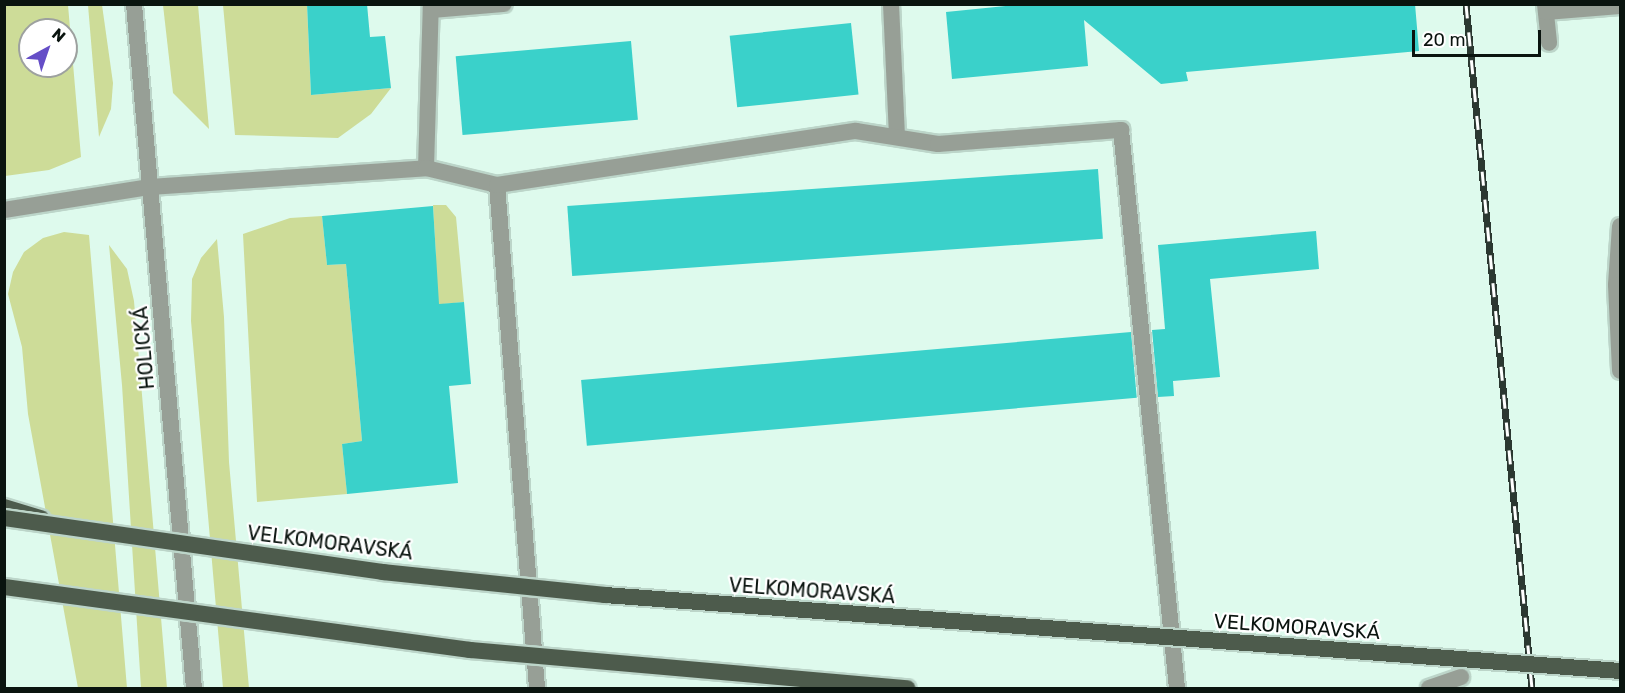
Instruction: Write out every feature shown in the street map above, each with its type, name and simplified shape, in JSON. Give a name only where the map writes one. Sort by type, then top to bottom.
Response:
[{"type":"main road","points":[[4,507],[73,529]]},
{"type":"main road","name":"VELKOMORAVSKÁ","points":[[4,518],[383,572],[605,595],[1620,671]]},
{"type":"main road","points":[[4,587],[470,650],[907,688]]},
{"type":"street","name":"HOLICKÁ","points":[[134,4],[194,688]]},
{"type":"street","points":[[426,168],[431,8],[504,4]]},
{"type":"street","points":[[891,4],[897,138]]},
{"type":"street","points":[[1549,43],[1546,8],[1620,6]]},
{"type":"street","points":[[4,210],[150,188],[426,168],[497,185],[856,131],[938,144],[1121,130],[1177,688]]},
{"type":"street","points":[[497,185],[537,688]]},
{"type":"street","points":[[1620,226],[1616,285],[1620,371]]},
{"type":"street","points":[[1429,688],[1461,677]]},
{"type":"green space","points":[[5,4],[68,5],[69,18],[18,18],[18,78],[74,78],[81,157],[49,170],[5,176]]},
{"type":"green space","points":[[88,5],[102,5],[113,83],[111,109],[99,137]]},
{"type":"green space","points":[[163,5],[198,5],[209,129],[173,93]]},
{"type":"green space","points":[[223,5],[307,5],[311,95],[391,88],[371,114],[338,138],[235,135]]},
{"type":"green space","points":[[433,205],[446,205],[456,217],[464,302],[422,306],[418,258],[436,256]]},
{"type":"green space","points":[[322,216],[327,265],[346,264],[362,441],[342,444],[347,494],[257,502],[243,234],[290,218]]},
{"type":"green space","points":[[64,232],[89,235],[127,688],[78,688],[28,414],[22,347],[8,294],[13,272],[24,252],[43,238]]},
{"type":"green space","points":[[217,239],[224,317],[229,462],[249,688],[223,688],[191,321],[192,279],[201,258]]},
{"type":"green space","points":[[109,245],[127,269],[134,301],[167,688],[141,688],[122,385]]},
{"type":"building","points":[[307,4],[367,4],[370,37],[385,36],[391,88],[311,95]]},
{"type":"building","points":[[1026,4],[1415,4],[1419,51],[1186,72],[1188,81],[1161,84],[1084,20],[1088,66],[952,79],[946,12]]},
{"type":"building","points":[[851,23],[859,95],[737,107],[730,36]]},
{"type":"building","points":[[631,41],[638,120],[463,135],[456,56]]},
{"type":"building","points":[[1098,169],[1103,239],[572,276],[567,206]]},
{"type":"building","points":[[433,206],[439,304],[464,302],[471,384],[449,386],[458,483],[347,494],[342,444],[362,441],[346,264],[327,265],[322,216]]},
{"type":"building","points":[[1316,231],[1319,269],[1210,279],[1220,377],[1173,381],[1174,396],[1158,397],[1152,330],[1165,329],[1158,245]]},
{"type":"building","points":[[1131,332],[1137,398],[587,446],[581,380]]},
{"type":"railway","points":[[1466,4],[1532,688]]}]
